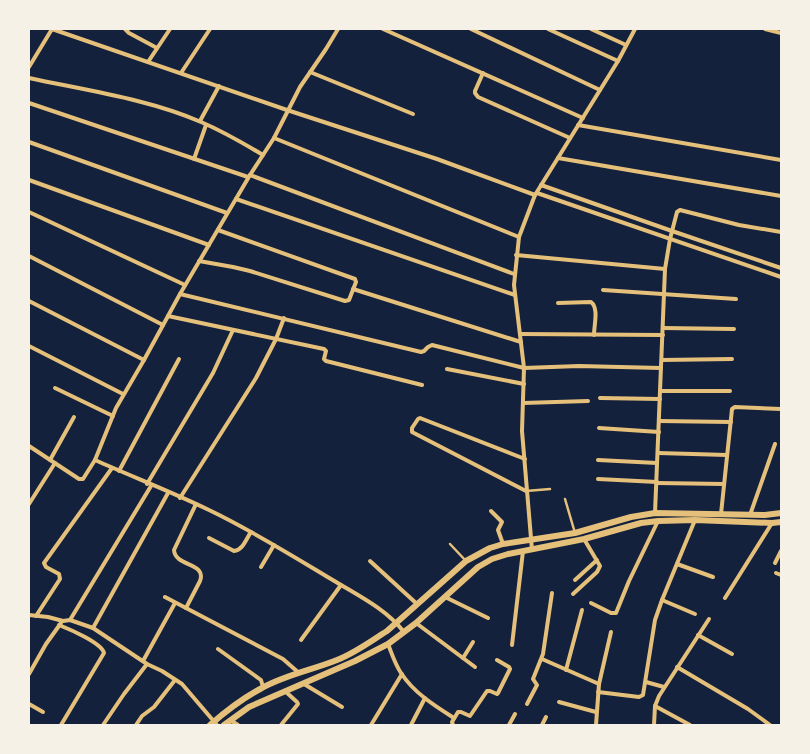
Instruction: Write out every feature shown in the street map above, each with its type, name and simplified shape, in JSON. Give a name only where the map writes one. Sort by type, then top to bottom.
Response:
[{"type":"street","points":[[29,67],[52,29],[781,277]]},
{"type":"street","points":[[125,29],[129,33],[157,48]]},
{"type":"street","points":[[148,62],[170,29]]},
{"type":"street","points":[[181,73],[210,29]]},
{"type":"street","points":[[29,448],[79,479],[83,479],[94,460],[123,394],[144,360],[227,213],[274,138],[310,72],[338,29]]},
{"type":"street","points":[[383,29],[583,118]]},
{"type":"street","points":[[471,29],[600,90]]},
{"type":"street","points":[[548,29],[618,61]]},
{"type":"street","points":[[591,29],[626,45]]},
{"type":"street","points":[[532,550],[522,431],[524,368],[515,295],[514,274],[519,237],[536,194],[618,61],[634,29]]},
{"type":"street","points":[[765,29],[781,33]]},
{"type":"street","points":[[310,72],[414,114]]},
{"type":"street","points":[[483,73],[475,91],[475,94],[478,97],[570,138]]},
{"type":"street","points":[[29,78],[138,102],[200,121],[263,155]]},
{"type":"street","points":[[200,121],[219,86]]},
{"type":"street","points":[[29,103],[249,176],[514,274]]},
{"type":"street","points":[[194,159],[206,124]]},
{"type":"street","points":[[578,125],[781,160]]},
{"type":"street","points":[[274,138],[519,237]]},
{"type":"street","points":[[29,142],[227,213]]},
{"type":"street","points":[[558,158],[781,196]]},
{"type":"street","points":[[29,180],[209,245]]},
{"type":"street","points":[[541,185],[781,268]]},
{"type":"street","points":[[236,199],[515,295]]},
{"type":"street","points":[[655,513],[665,269],[670,239],[677,212],[680,210],[739,225],[781,232]]},
{"type":"street","points":[[29,212],[185,285]]},
{"type":"street","points":[[199,261],[250,271],[345,302],[348,300],[356,282],[355,279],[218,230]]},
{"type":"street","points":[[516,255],[665,269]]},
{"type":"street","points":[[29,256],[163,325]]},
{"type":"street","points":[[353,289],[521,342]]},
{"type":"street","points":[[603,290],[736,299]]},
{"type":"street","points":[[180,294],[421,352],[424,352],[428,347],[432,346],[524,368],[586,366],[661,368]]},
{"type":"street","points":[[29,301],[144,360]]},
{"type":"street","points":[[558,303],[590,302],[593,304],[595,308],[594,335]]},
{"type":"street","points":[[168,316],[324,349],[326,351],[324,359],[326,361],[422,385]]},
{"type":"street","points":[[180,498],[256,378],[276,339],[284,318]]},
{"type":"street","points":[[663,328],[734,329]]},
{"type":"street","points":[[70,620],[149,485],[212,373],[233,330]]},
{"type":"street","points":[[520,334],[662,335]]},
{"type":"street","points":[[29,346],[123,394]]},
{"type":"street","points":[[119,471],[179,358]]},
{"type":"street","points":[[662,360],[732,359]]},
{"type":"street","points":[[447,369],[524,384]]},
{"type":"street","points":[[55,388],[113,416]]},
{"type":"street","points":[[660,391],[730,390]]},
{"type":"street","points":[[600,398],[660,399]]},
{"type":"street","points":[[523,403],[588,401]]},
{"type":"street","points":[[721,514],[732,411],[735,408],[781,409]]},
{"type":"street","points":[[50,460],[74,417]]},
{"type":"street","points":[[525,459],[420,418],[412,428],[412,432],[526,491]]},
{"type":"street","points":[[659,421],[731,422]]},
{"type":"street","points":[[599,428],[659,432]]},
{"type":"street","points":[[750,515],[775,444]]},
{"type":"street","points":[[658,453],[727,455]]},
{"type":"street","points":[[94,460],[196,504],[251,532],[377,607],[396,622],[404,632]]},
{"type":"street","points":[[598,460],[657,463]]},
{"type":"street","points":[[29,504],[55,463]]},
{"type":"street","points":[[36,616],[60,579],[59,574],[46,567],[44,563],[112,468]]},
{"type":"street","points":[[598,479],[724,484]]},
{"type":"street","points":[[93,628],[168,493]]},
{"type":"street","points":[[186,608],[200,582],[201,573],[198,569],[179,560],[176,557],[174,550],[196,504]]},
{"type":"street","points":[[491,512],[502,522],[498,530],[503,544]]},
{"type":"street","points":[[29,615],[48,617],[62,621],[70,620],[93,628],[142,661],[162,670],[188,689],[214,724],[246,697],[263,687],[339,659],[387,631],[466,561],[490,548],[503,544],[531,541],[575,533],[631,517],[655,513],[765,515],[781,513]]},
{"type":"street","points":[[591,603],[611,613],[616,613],[638,561],[658,520]]},
{"type":"street","points":[[224,725],[249,707],[355,662],[388,644],[416,623],[478,567],[492,559],[523,551],[584,539],[624,527],[658,520],[781,522]]},
{"type":"street","points":[[598,692],[641,696],[644,693],[652,632],[662,600],[695,520]]},
{"type":"street","points":[[725,598],[772,523]]},
{"type":"street","points":[[209,538],[234,550],[238,550],[241,548],[251,532]]},
{"type":"street","points":[[573,594],[599,570],[600,566],[584,539]]},
{"type":"street","points":[[260,567],[274,545]]},
{"type":"street","points":[[512,645],[523,551]]},
{"type":"street","points":[[775,563],[781,551]]},
{"type":"street","points":[[370,560],[417,604]]},
{"type":"street","points":[[575,580],[597,560]]},
{"type":"street","points":[[677,564],[714,577]]},
{"type":"street","points":[[301,640],[341,585]]},
{"type":"street","points":[[527,704],[538,685],[533,679],[542,659],[552,593]]},
{"type":"street","points":[[445,597],[488,618]]},
{"type":"street","points":[[165,598],[284,659],[299,673]]},
{"type":"street","points":[[662,600],[695,614]]},
{"type":"street","points":[[142,661],[175,602]]},
{"type":"street","points":[[566,670],[582,610]]},
{"type":"street","points":[[654,725],[655,706],[664,687],[708,619]]},
{"type":"street","points":[[29,674],[46,644],[62,621]]},
{"type":"street","points":[[416,623],[475,667]]},
{"type":"street","points":[[59,625],[83,636],[104,651],[61,725]]},
{"type":"street","points":[[596,725],[599,684],[611,632]]},
{"type":"street","points":[[698,635],[732,654]]},
{"type":"street","points":[[463,658],[473,642]]},
{"type":"street","points":[[388,644],[394,660],[402,674],[417,691],[434,706],[454,718]]},
{"type":"street","points":[[218,649],[261,680],[263,687]]},
{"type":"street","points":[[542,659],[599,684]]},
{"type":"street","points":[[453,725],[452,722],[458,712],[469,717],[488,691],[496,694],[498,693],[510,670],[509,667],[497,660]]},
{"type":"street","points":[[103,725],[124,694],[148,664]]},
{"type":"street","points":[[677,666],[748,709],[770,725]]},
{"type":"street","points":[[371,725],[402,674]]},
{"type":"street","points":[[136,725],[142,716],[154,707],[175,680]]},
{"type":"street","points":[[646,682],[664,687]]},
{"type":"street","points":[[304,684],[342,707]]},
{"type":"street","points":[[281,725],[298,704],[298,702],[286,692]]},
{"type":"street","points":[[411,725],[425,698]]},
{"type":"street","points":[[559,702],[596,712]]},
{"type":"street","points":[[29,704],[43,712]]},
{"type":"street","points":[[655,706],[690,725]]},
{"type":"street","points":[[509,725],[515,714]]},
{"type":"street","points":[[542,725],[546,717]]},
{"type":"street","points":[[230,720],[238,725]]},
{"type":"lane","points":[[526,491],[550,489]]},
{"type":"lane","points":[[565,499],[575,533]]},
{"type":"lane","points":[[450,544],[466,561]]}]
